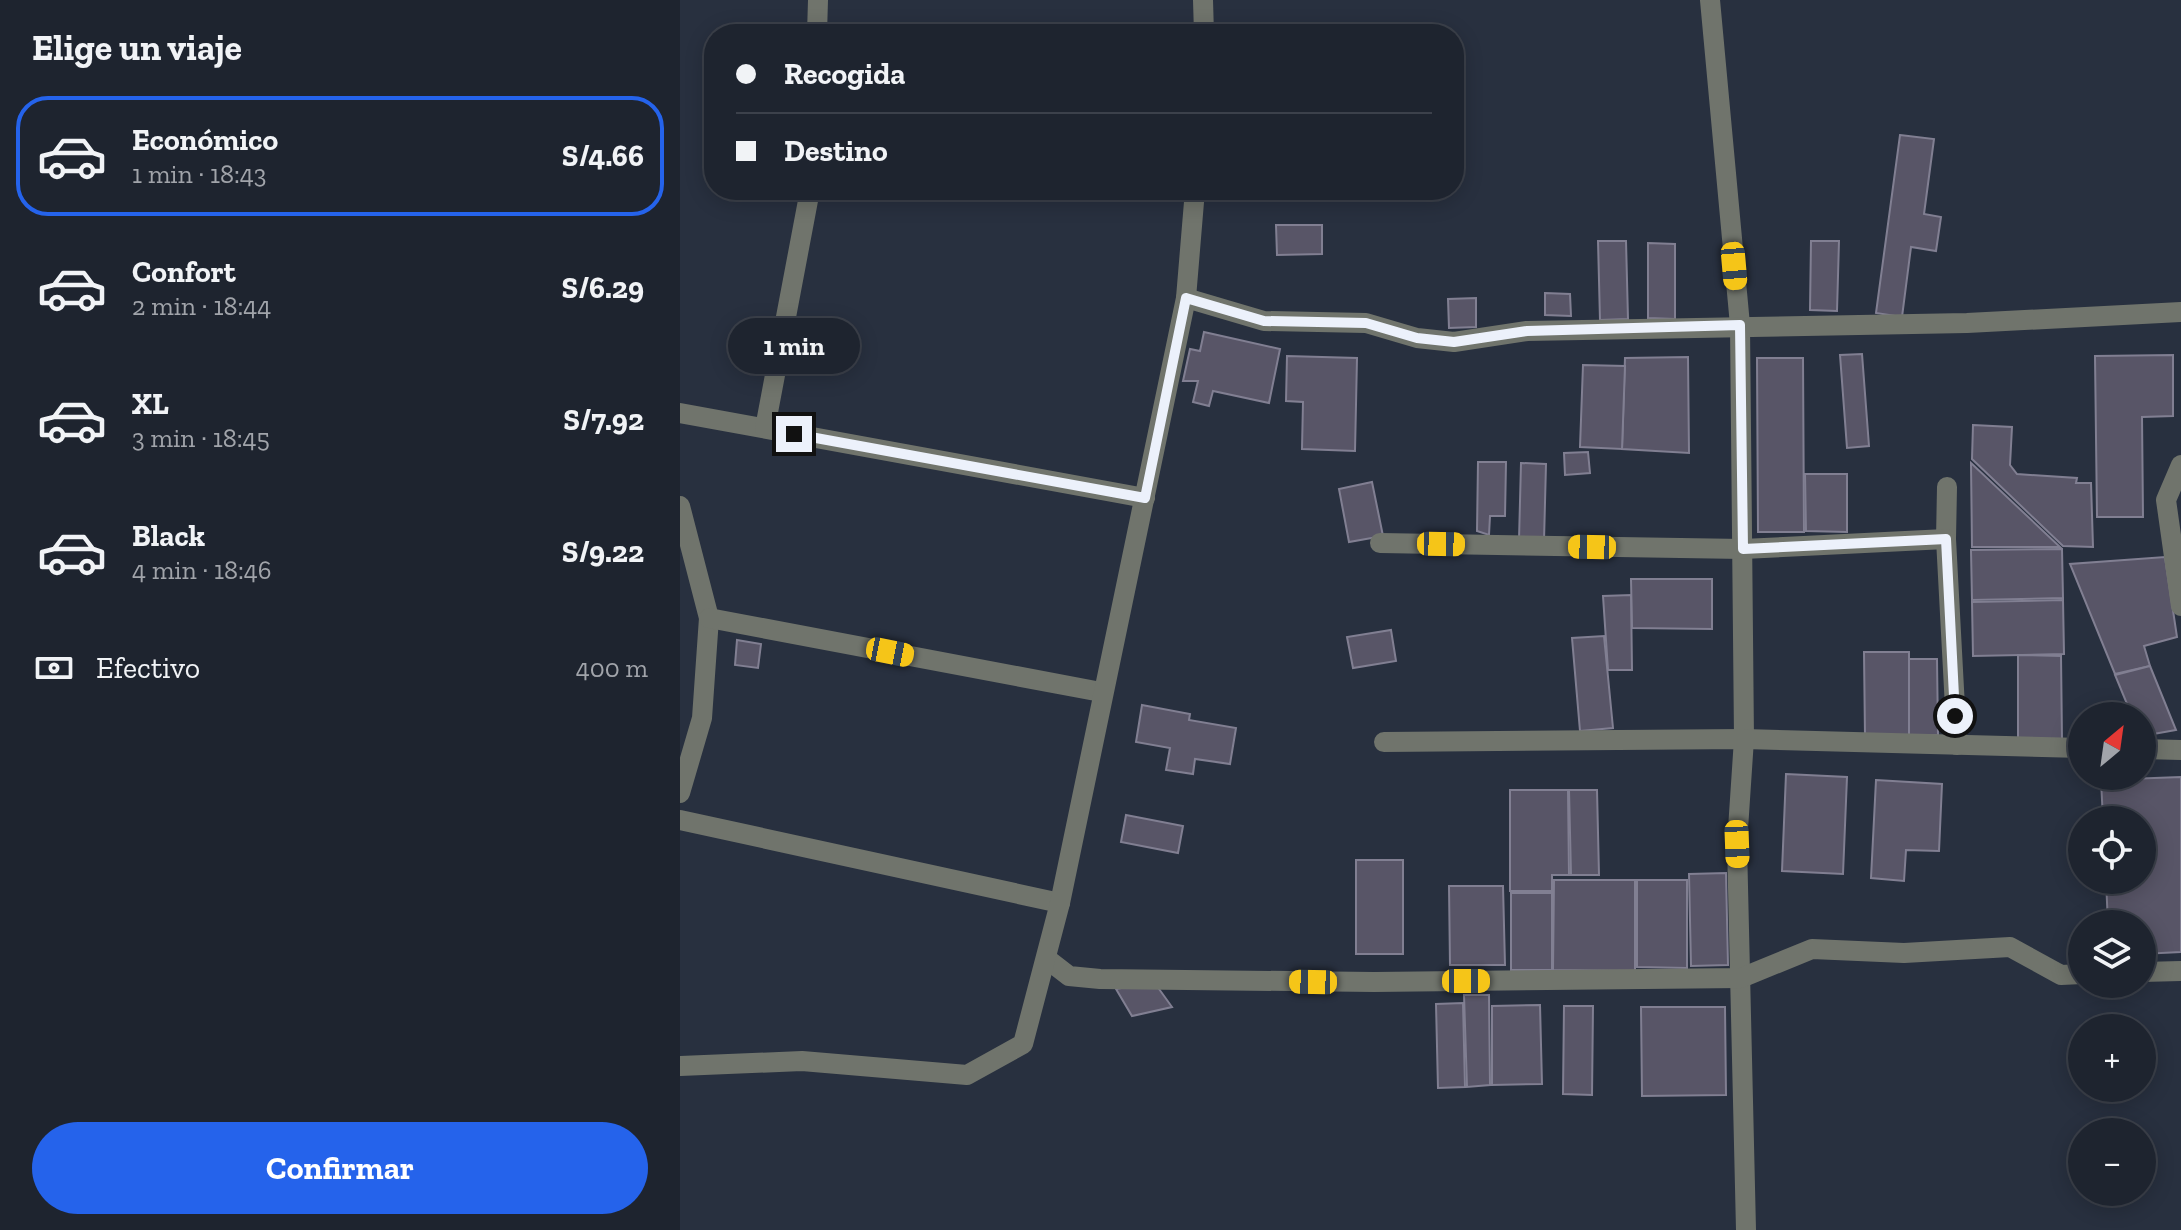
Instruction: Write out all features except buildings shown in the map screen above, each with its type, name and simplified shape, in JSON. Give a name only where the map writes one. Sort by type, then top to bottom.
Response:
[{"type":"street","points":[[817,24],[818,0]]},
{"type":"street","points":[[1203,0],[1204,24]]},
{"type":"street","points":[[1710,0],[1740,325],[1744,739],[1737,844],[1746,1230]]},
{"type":"street","points":[[765,428],[808,200]]},
{"type":"street","points":[[680,1066],[802,1061],[967,1075],[1023,1044],[1060,903],[1101,692],[1186,298],[1194,200]]},
{"type":"street","points":[[1186,298],[1264,321],[1366,323],[1417,338],[1454,342],[1527,331],[1967,323],[2181,312]]},
{"type":"street","points":[[680,413],[1145,498]]},
{"type":"street","points":[[2181,465],[2166,500],[2181,606]]},
{"type":"street","points":[[1947,487],[1946,539],[1957,745]]},
{"type":"street","points":[[680,506],[709,618],[702,718],[680,793]]},
{"type":"street","points":[[1380,543],[1743,549],[1946,539]]},
{"type":"street","points":[[709,618],[1101,692]]},
{"type":"street","points":[[1384,742],[1744,739],[2068,748]]},
{"type":"street","points":[[2156,749],[2181,750]]},
{"type":"street","points":[[680,820],[1060,903]]},
{"type":"street","points":[[1047,959],[1069,976],[1100,979],[1374,982],[1741,978],[1812,949],[1904,953],[2010,947],[2061,975],[2068,975]]},
{"type":"street","points":[[2156,972],[2181,971]]},
{"type":"route","points":[[794,434],[1145,498],[1186,298],[1264,321],[1366,323],[1417,338],[1454,342],[1527,331],[1740,325],[1743,549],[1946,539],[1955,716]]}]
